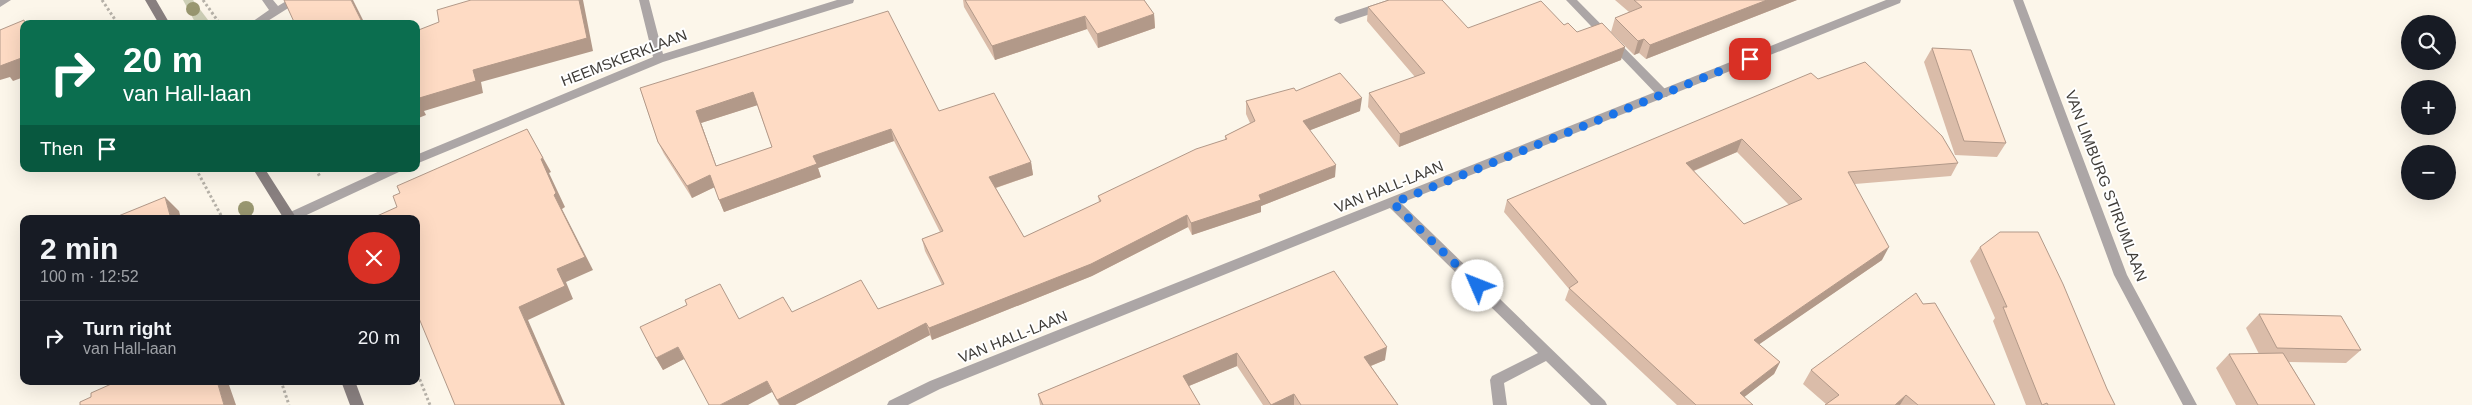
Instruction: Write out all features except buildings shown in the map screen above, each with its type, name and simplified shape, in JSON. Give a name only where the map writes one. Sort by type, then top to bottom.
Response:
[{"type":"main road","points":[[150,0],[162,20]]},
{"type":"main road","points":[[261,172],[288,215]]},
{"type":"main road","points":[[350,385],[357,405]]},
{"type":"street","points":[[0,3],[6,0]]},
{"type":"street","points":[[268,0],[276,11]]},
{"type":"street","points":[[261,20],[296,0]]},
{"type":"street","points":[[644,0],[659,59]]},
{"type":"street","name":"HEEMSKERKLAAN","points":[[420,158],[659,59],[849,0]]},
{"type":"street","points":[[1340,20],[1400,0]]},
{"type":"street","points":[[1571,0],[1664,94]]},
{"type":"street","name":"VAN HALL-LAAN","points":[[894,405],[935,385],[1896,0]]},
{"type":"street","name":"VAN LIMBURG STIRUMLAAN","points":[[2018,0],[2121,275],[2190,405]]},
{"type":"street","points":[[296,215],[389,172]]},
{"type":"street","points":[[1393,203],[1600,405]]},
{"type":"street","points":[[1500,405],[1497,380],[1548,354]]},
{"type":"path","points":[[102,0],[115,20]]},
{"type":"path","points":[[203,0],[217,20]]},
{"type":"path","points":[[198,172],[221,215]]},
{"type":"path","points":[[420,380],[430,405]]},
{"type":"path","points":[[283,385],[289,405]]},
{"type":"green space","points":[[183,0],[193,0],[208,20],[194,20]]},
{"type":"route","points":[[1478,286],[1393,203],[1750,59]]}]
